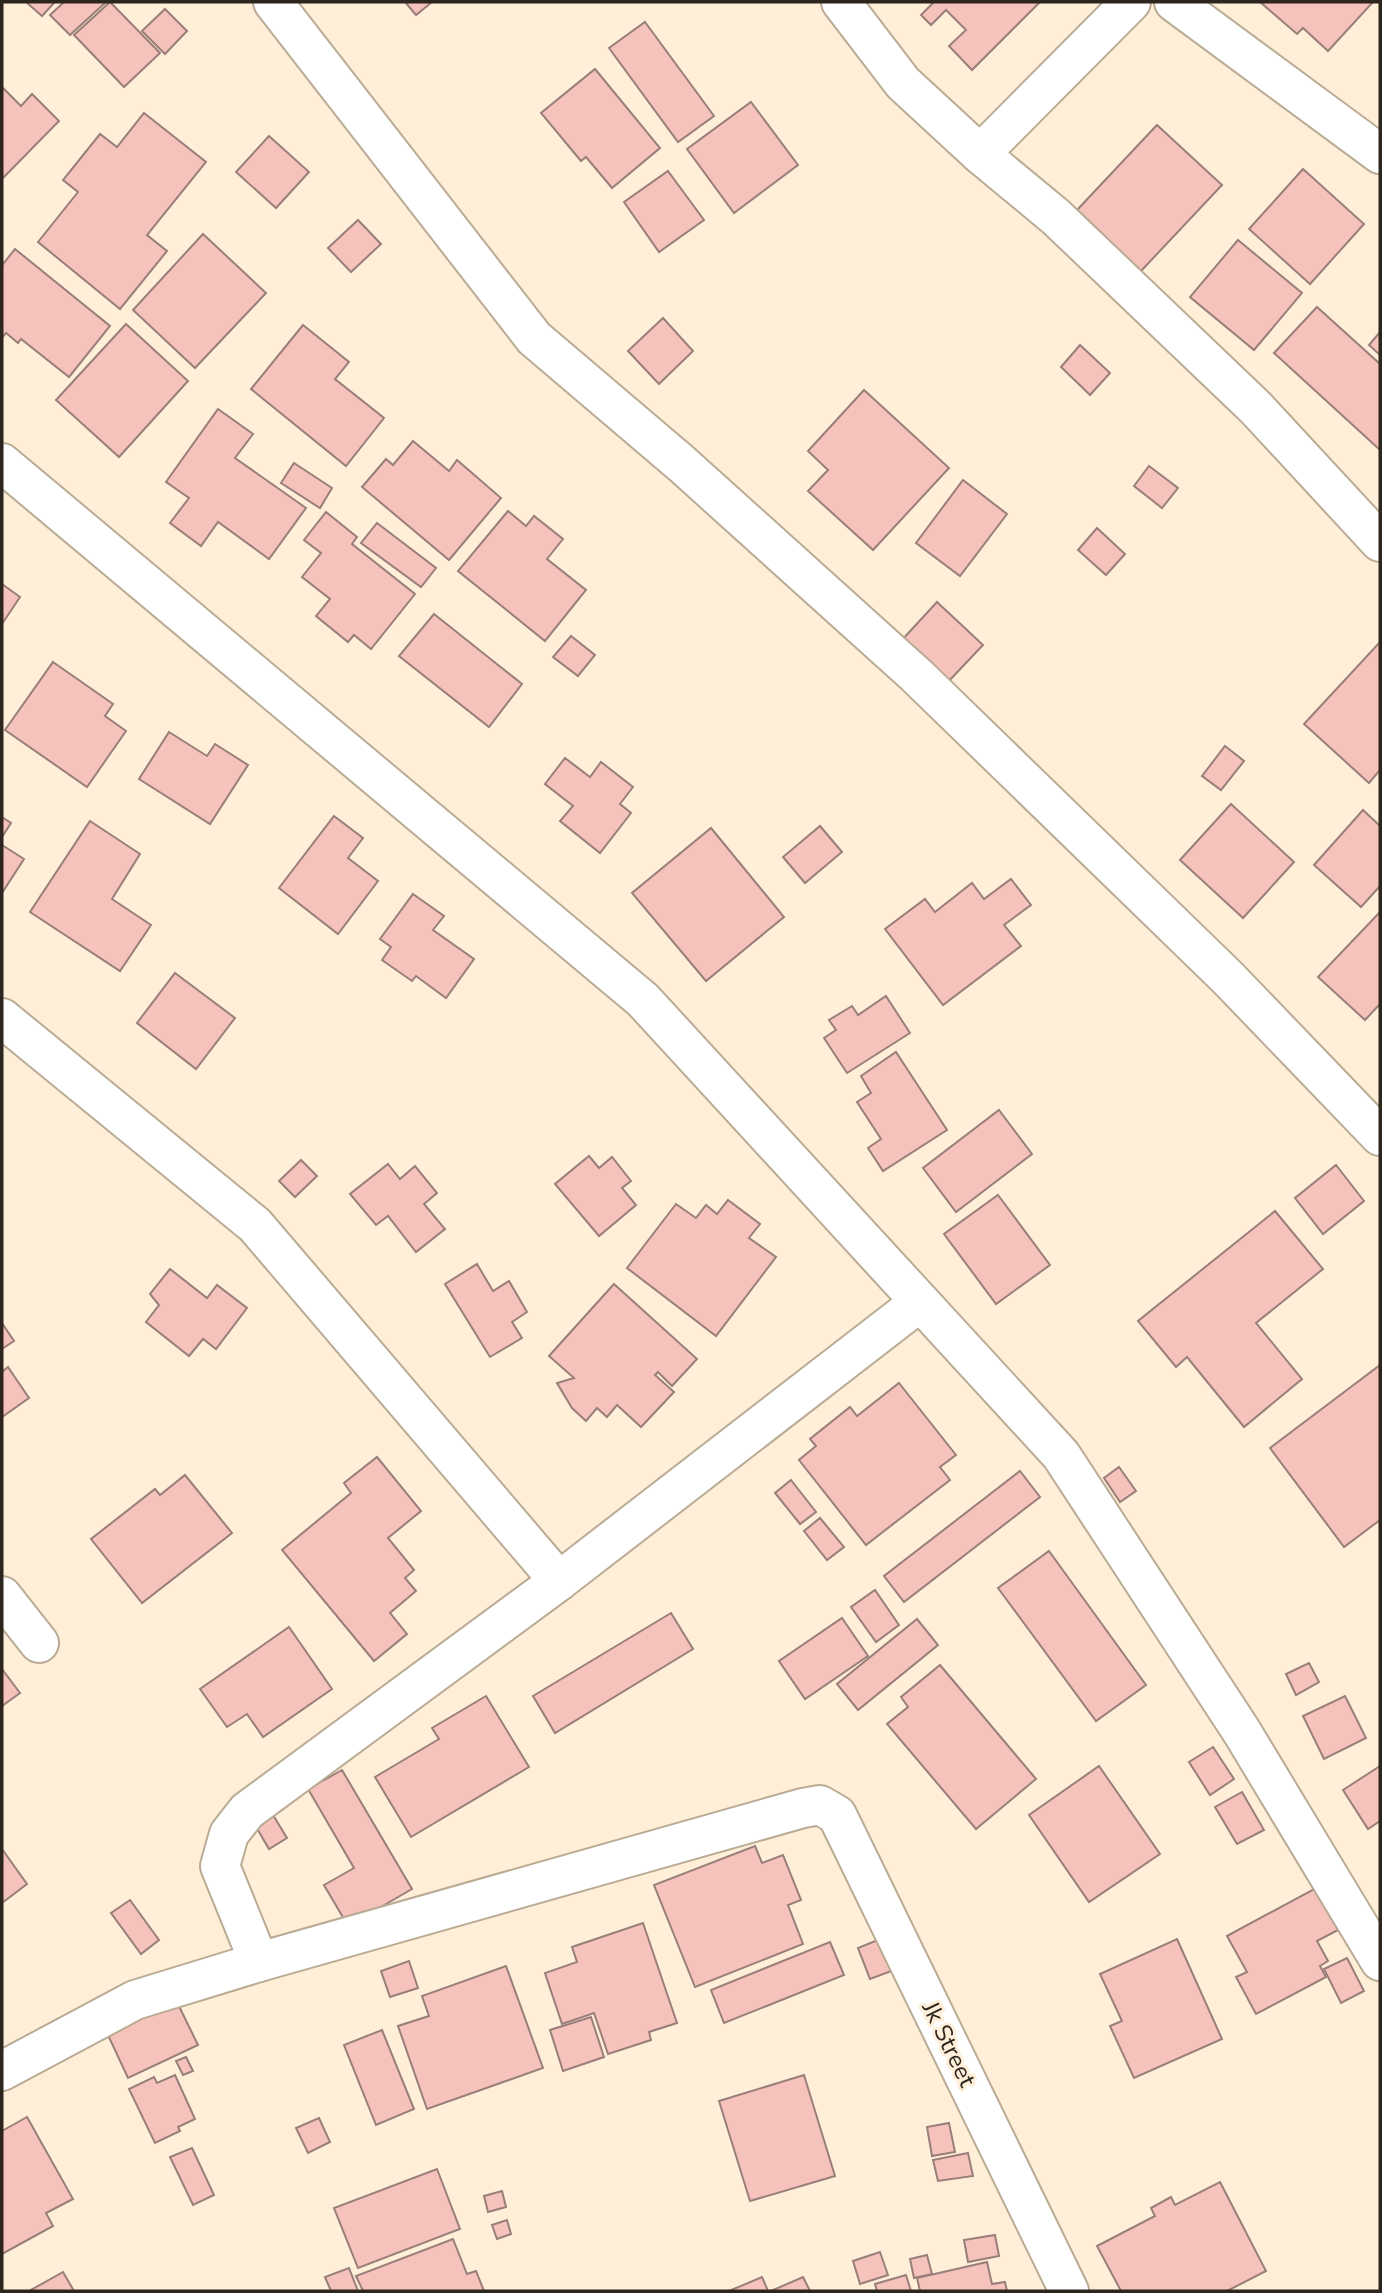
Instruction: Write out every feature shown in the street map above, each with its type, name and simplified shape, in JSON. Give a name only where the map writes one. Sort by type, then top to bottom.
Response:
[{"type":"street","points":[[273,2],[534,338],[682,464],[916,675],[1228,978],[1380,1136]]},
{"type":"street","points":[[841,2],[903,83],[980,154],[1056,216],[1256,408],[1380,542]]},
{"type":"street","points":[[980,154],[1131,2]]},
{"type":"street","points":[[1174,2],[1380,154]]},
{"type":"street","points":[[2,463],[643,1000],[1061,1455],[1242,1732],[1380,1961]]},
{"type":"street","points":[[2,1018],[255,1225],[559,1581]]},
{"type":"street","points":[[2,2071],[135,2000],[259,1962],[220,1866],[229,1834],[247,1811],[559,1581],[920,1302]]},
{"type":"street","points":[[2,1596],[39,1643]]},
{"type":"street","name":"Jk Street","points":[[259,1962],[790,1811],[820,1805],[837,1815],[1069,2291]]},
{"type":"building","points":[[26,2],[53,2],[54,3],[42,16]]},
{"type":"building","points":[[64,2],[106,2],[70,35],[50,15]]},
{"type":"building","points":[[110,2],[160,53],[124,87],[74,35]]},
{"type":"building","points":[[405,2],[432,2],[416,15]]},
{"type":"building","points":[[934,2],[1040,2],[972,70],[949,46],[966,30],[946,10],[931,25],[921,15]]},
{"type":"building","points":[[1260,2],[1373,2],[1328,51],[1303,28],[1297,34]]},
{"type":"building","points":[[165,9],[187,31],[165,54],[142,31]]},
{"type":"building","points":[[645,22],[714,116],[678,142],[609,48]]},
{"type":"building","points":[[595,69],[660,148],[612,188],[586,157],[581,161],[541,113]]},
{"type":"building","points":[[2,87],[21,106],[32,94],[59,121],[2,179]]},
{"type":"building","points":[[751,102],[798,165],[734,213],[687,149]]},
{"type":"building","points":[[144,113],[206,162],[147,235],[167,251],[120,309],[38,242],[78,192],[63,180],[100,134],[117,147]]},
{"type":"building","points":[[1157,125],[1222,185],[1141,271],[1077,210]]},
{"type":"building","points":[[269,136],[309,172],[276,208],[236,172]]},
{"type":"building","points":[[1303,169],[1364,224],[1310,284],[1249,229]]},
{"type":"building","points":[[668,171],[704,220],[659,252],[624,202]]},
{"type":"building","points":[[358,220],[381,244],[351,272],[328,248]]},
{"type":"building","points":[[203,234],[266,293],[195,368],[133,310]]},
{"type":"building","points":[[1238,240],[1302,293],[1254,350],[1190,297]]},
{"type":"building","points":[[15,249],[110,326],[69,377],[21,339],[18,343],[6,333],[2,338],[2,263]]},
{"type":"building","points":[[1317,307],[1380,364],[1380,450],[1274,353]]},
{"type":"building","points":[[663,318],[693,351],[659,384],[628,351]]},
{"type":"building","points":[[126,324],[188,381],[119,457],[56,400]]},
{"type":"building","points":[[303,325],[349,362],[335,379],[384,418],[346,466],[251,389]]},
{"type":"building","points":[[1380,332],[1380,355],[1369,345]]},
{"type":"building","points":[[1080,345],[1110,373],[1090,395],[1061,367]]},
{"type":"building","points":[[864,390],[949,468],[873,550],[808,491],[828,470],[808,451]]},
{"type":"building","points":[[218,409],[253,434],[235,458],[306,508],[269,559],[218,522],[201,546],[170,523],[189,498],[166,482]]},
{"type":"building","points":[[413,441],[449,471],[457,460],[501,498],[449,560],[362,487],[386,459],[393,465]]},
{"type":"building","points":[[294,463],[332,488],[320,508],[281,483]]},
{"type":"building","points":[[1149,466],[1178,488],[1162,508],[1134,486]]},
{"type":"building","points":[[963,480],[1007,514],[960,576],[916,543]]},
{"type":"building","points":[[508,511],[526,526],[534,516],[563,539],[547,559],[586,590],[545,641],[458,571]]},
{"type":"building","points":[[326,512],[357,537],[352,544],[415,594],[371,649],[354,635],[348,642],[316,616],[330,599],[302,577],[321,553],[304,540]]},
{"type":"building","points":[[377,523],[436,568],[421,587],[361,543]]},
{"type":"building","points":[[1097,528],[1125,554],[1106,575],[1078,550]]},
{"type":"building","points":[[2,584],[20,597],[2,624]]},
{"type":"building","points":[[937,602],[983,645],[946,684],[901,641]]},
{"type":"building","points":[[434,614],[522,684],[489,727],[399,656]]},
{"type":"building","points":[[571,636],[595,655],[578,676],[553,657]]},
{"type":"building","points":[[1380,642],[1380,770],[1369,783],[1304,724]]},
{"type":"building","points":[[53,662],[113,704],[105,716],[126,731],[87,787],[5,730]]},
{"type":"building","points":[[169,732],[207,756],[215,744],[248,765],[210,824],[139,779]]},
{"type":"building","points":[[1225,746],[1244,761],[1221,790],[1202,776]]},
{"type":"building","points":[[565,758],[590,777],[601,762],[633,787],[620,804],[631,813],[600,853],[560,821],[573,806],[545,784]]},
{"type":"building","points":[[1231,804],[1294,862],[1243,918],[1180,860]]},
{"type":"building","points":[[1363,810],[1380,826],[1380,886],[1361,907],[1314,865]]},
{"type":"building","points":[[334,816],[363,838],[348,858],[378,881],[338,934],[279,888]]},
{"type":"building","points":[[2,817],[11,823],[2,837]]},
{"type":"building","points":[[90,821],[140,854],[112,899],[151,925],[120,971],[30,912]]},
{"type":"building","points":[[820,826],[842,852],[805,883],[783,857]]},
{"type":"building","points":[[711,828],[784,917],[706,981],[632,893]]},
{"type":"building","points":[[2,845],[24,859],[2,893]]},
{"type":"building","points":[[1011,879],[1031,905],[1004,925],[1021,946],[943,1005],[885,929],[925,899],[935,912],[972,883],[984,899]]},
{"type":"building","points":[[413,894],[444,916],[433,930],[474,959],[446,998],[416,976],[412,981],[382,960],[391,947],[380,939]]},
{"type":"building","points":[[1380,912],[1380,1004],[1365,1020],[1318,977]]},
{"type":"building","points":[[175,973],[235,1018],[196,1069],[137,1023]]},
{"type":"building","points":[[886,996],[910,1033],[847,1073],[824,1038],[836,1030],[829,1020],[852,1006],[858,1015]]},
{"type":"building","points":[[896,1052],[947,1130],[883,1171],[868,1148],[881,1139],[857,1102],[871,1093],[861,1076]]},
{"type":"building","points":[[999,1110],[1032,1154],[956,1212],[923,1168]]},
{"type":"building","points":[[589,1156],[599,1168],[612,1157],[631,1181],[622,1188],[636,1205],[599,1236],[555,1184]]},
{"type":"building","points":[[301,1160],[317,1176],[295,1197],[279,1181]]},
{"type":"building","points":[[388,1164],[400,1179],[415,1166],[437,1193],[424,1204],[445,1229],[416,1252],[388,1216],[376,1225],[350,1194]]},
{"type":"building","points":[[1336,1165],[1364,1201],[1323,1234],[1295,1198]]},
{"type":"building","points":[[998,1195],[1050,1265],[996,1304],[944,1234]]},
{"type":"building","points":[[728,1200],[760,1224],[749,1238],[776,1257],[716,1336],[627,1268],[676,1204],[696,1218],[706,1205],[717,1214]]},
{"type":"building","points":[[1275,1211],[1323,1269],[1256,1323],[1302,1379],[1244,1427],[1187,1357],[1176,1367],[1138,1321]]},
{"type":"building","points":[[477,1264],[493,1291],[509,1281],[527,1312],[512,1322],[522,1338],[490,1357],[445,1284]]},
{"type":"building","points":[[170,1269],[207,1298],[217,1285],[247,1308],[216,1349],[203,1339],[189,1356],[146,1322],[159,1305],[150,1294]]},
{"type":"building","points":[[614,1284],[697,1359],[672,1386],[658,1372],[655,1375],[674,1392],[641,1427],[617,1405],[607,1417],[597,1408],[586,1421],[572,1408],[557,1383],[574,1378],[549,1356]]},
{"type":"building","points":[[2,1323],[14,1341],[2,1349]]},
{"type":"building","points":[[1380,1365],[1380,1520],[1344,1547],[1270,1448]]},
{"type":"building","points":[[8,1367],[29,1398],[2,1417],[2,1372]]},
{"type":"building","points":[[899,1383],[956,1455],[940,1467],[950,1480],[866,1545],[799,1460],[816,1446],[810,1439],[850,1407],[857,1416]]},
{"type":"building","points":[[377,1457],[421,1511],[388,1538],[414,1570],[405,1578],[416,1591],[390,1613],[407,1634],[374,1661],[282,1550],[351,1493],[344,1483]]},
{"type":"building","points":[[1119,1467],[1136,1491],[1120,1502],[1104,1478]]},
{"type":"building","points":[[1020,1471],[1040,1497],[904,1602],[884,1576]]},
{"type":"building","points":[[185,1475],[232,1533],[142,1603],[91,1539],[155,1489],[160,1495]]},
{"type":"building","points":[[791,1480],[816,1512],[800,1524],[775,1493]]},
{"type":"building","points":[[820,1518],[844,1547],[827,1560],[804,1531]]},
{"type":"building","points":[[1049,1551],[1146,1685],[1096,1721],[998,1588]]},
{"type":"building","points":[[875,1590],[899,1625],[876,1642],[851,1607]]},
{"type":"building","points":[[671,1613],[693,1649],[555,1733],[533,1696]]},
{"type":"building","points":[[842,1618],[868,1656],[805,1699],[779,1661]]},
{"type":"building","points":[[917,1619],[938,1645],[858,1710],[837,1684]]},
{"type":"building","points":[[289,1627],[332,1689],[263,1737],[247,1714],[227,1727],[200,1689]]},
{"type":"building","points":[[1309,1663],[1319,1682],[1296,1695],[1286,1674]]},
{"type":"building","points":[[940,1665],[1036,1779],[976,1829],[887,1724],[908,1707],[901,1697]]},
{"type":"building","points":[[2,1669],[20,1693],[2,1706]]},
{"type":"building","points":[[486,1696],[529,1767],[411,1837],[375,1777],[439,1739],[432,1728]]},
{"type":"building","points":[[1345,1696],[1366,1738],[1324,1759],[1303,1716]]},
{"type":"building","points":[[1213,1747],[1234,1779],[1210,1795],[1189,1762]]},
{"type":"building","points":[[1099,1766],[1160,1854],[1089,1902],[1029,1815]]},
{"type":"building","points":[[1380,1766],[1380,1821],[1368,1829],[1343,1790]]},
{"type":"building","points":[[342,1770],[412,1889],[348,1926],[324,1885],[354,1868],[308,1789]]},
{"type":"building","points":[[1242,1792],[1264,1830],[1237,1844],[1215,1807]]},
{"type":"building","points":[[273,1815],[287,1838],[269,1849],[255,1825]]},
{"type":"building","points":[[755,1846],[762,1863],[783,1855],[801,1900],[788,1905],[803,1944],[695,1987],[654,1885]]},
{"type":"building","points":[[2,1849],[27,1884],[2,1903]]},
{"type":"building","points":[[1316,1888],[1338,1930],[1317,1941],[1328,1961],[1320,1966],[1326,1977],[1256,2014],[1236,1977],[1247,1972],[1227,1936]]},
{"type":"building","points":[[130,1900],[159,1940],[141,1954],[111,1913]]},
{"type":"building","points":[[643,1923],[677,2023],[649,2032],[651,2040],[608,2054],[594,2013],[562,2024],[545,1973],[577,1962],[572,1947]]},
{"type":"building","points":[[885,1937],[897,1969],[870,1979],[858,1948]]},
{"type":"building","points":[[1177,1939],[1222,2039],[1134,2078],[1110,2026],[1122,2021],[1100,1974]]},
{"type":"building","points":[[830,1942],[844,1975],[724,2023],[711,1990]]},
{"type":"building","points":[[1347,1958],[1364,1991],[1341,2003],[1324,1969]]},
{"type":"building","points":[[409,1961],[418,1988],[390,1997],[381,1971]]},
{"type":"building","points":[[506,1966],[543,2068],[427,2109],[398,2026],[429,2016],[422,1996]]},
{"type":"building","points":[[176,2000],[198,2045],[128,2078],[107,2033]]},
{"type":"building","points":[[591,2017],[604,2057],[563,2071],[550,2030]]},
{"type":"building","points":[[382,2030],[414,2109],[376,2125],[344,2045]]},
{"type":"building","points":[[186,2057],[193,2071],[183,2075],[176,2061]]},
{"type":"building","points":[[175,2075],[195,2119],[178,2127],[180,2131],[155,2143],[129,2089],[154,2077],[157,2083]]},
{"type":"building","points":[[804,2075],[835,2176],[750,2201],[719,2101]]},
{"type":"building","points":[[27,2117],[73,2199],[46,2213],[53,2226],[2,2254],[2,2131]]},
{"type":"building","points":[[319,2118],[330,2142],[308,2153],[296,2128]]},
{"type":"building","points":[[949,2123],[955,2152],[932,2156],[927,2127]]},
{"type":"building","points":[[192,2148],[214,2195],[193,2205],[170,2157]]},
{"type":"building","points":[[968,2153],[973,2176],[938,2181],[933,2160]]},
{"type":"building","points":[[437,2169],[460,2229],[358,2268],[334,2208]]},
{"type":"building","points":[[1220,2182],[1266,2271],[1227,2291],[1121,2291],[1097,2246],[1155,2216],[1151,2208],[1171,2197],[1175,2205]]},
{"type":"building","points":[[502,2191],[506,2207],[488,2212],[484,2196]]},
{"type":"building","points":[[507,2220],[511,2234],[497,2239],[492,2225]]},
{"type":"building","points":[[995,2235],[999,2256],[968,2262],[964,2240]]},
{"type":"building","points":[[453,2239],[467,2274],[476,2271],[484,2291],[363,2291],[356,2276]]},
{"type":"building","points":[[880,2252],[888,2275],[860,2284],[853,2261]]},
{"type":"building","points":[[927,2255],[932,2274],[914,2278],[910,2259]]},
{"type":"building","points":[[987,2262],[992,2284],[1005,2282],[1007,2291],[920,2291],[917,2278]]},
{"type":"building","points":[[349,2268],[358,2291],[331,2291],[325,2277]]},
{"type":"building","points":[[63,2272],[74,2291],[29,2291]]},
{"type":"building","points":[[906,2275],[911,2291],[877,2291],[875,2284]]},
{"type":"building","points":[[762,2277],[768,2291],[729,2291]]},
{"type":"building","points":[[803,2277],[810,2291],[771,2291]]}]
